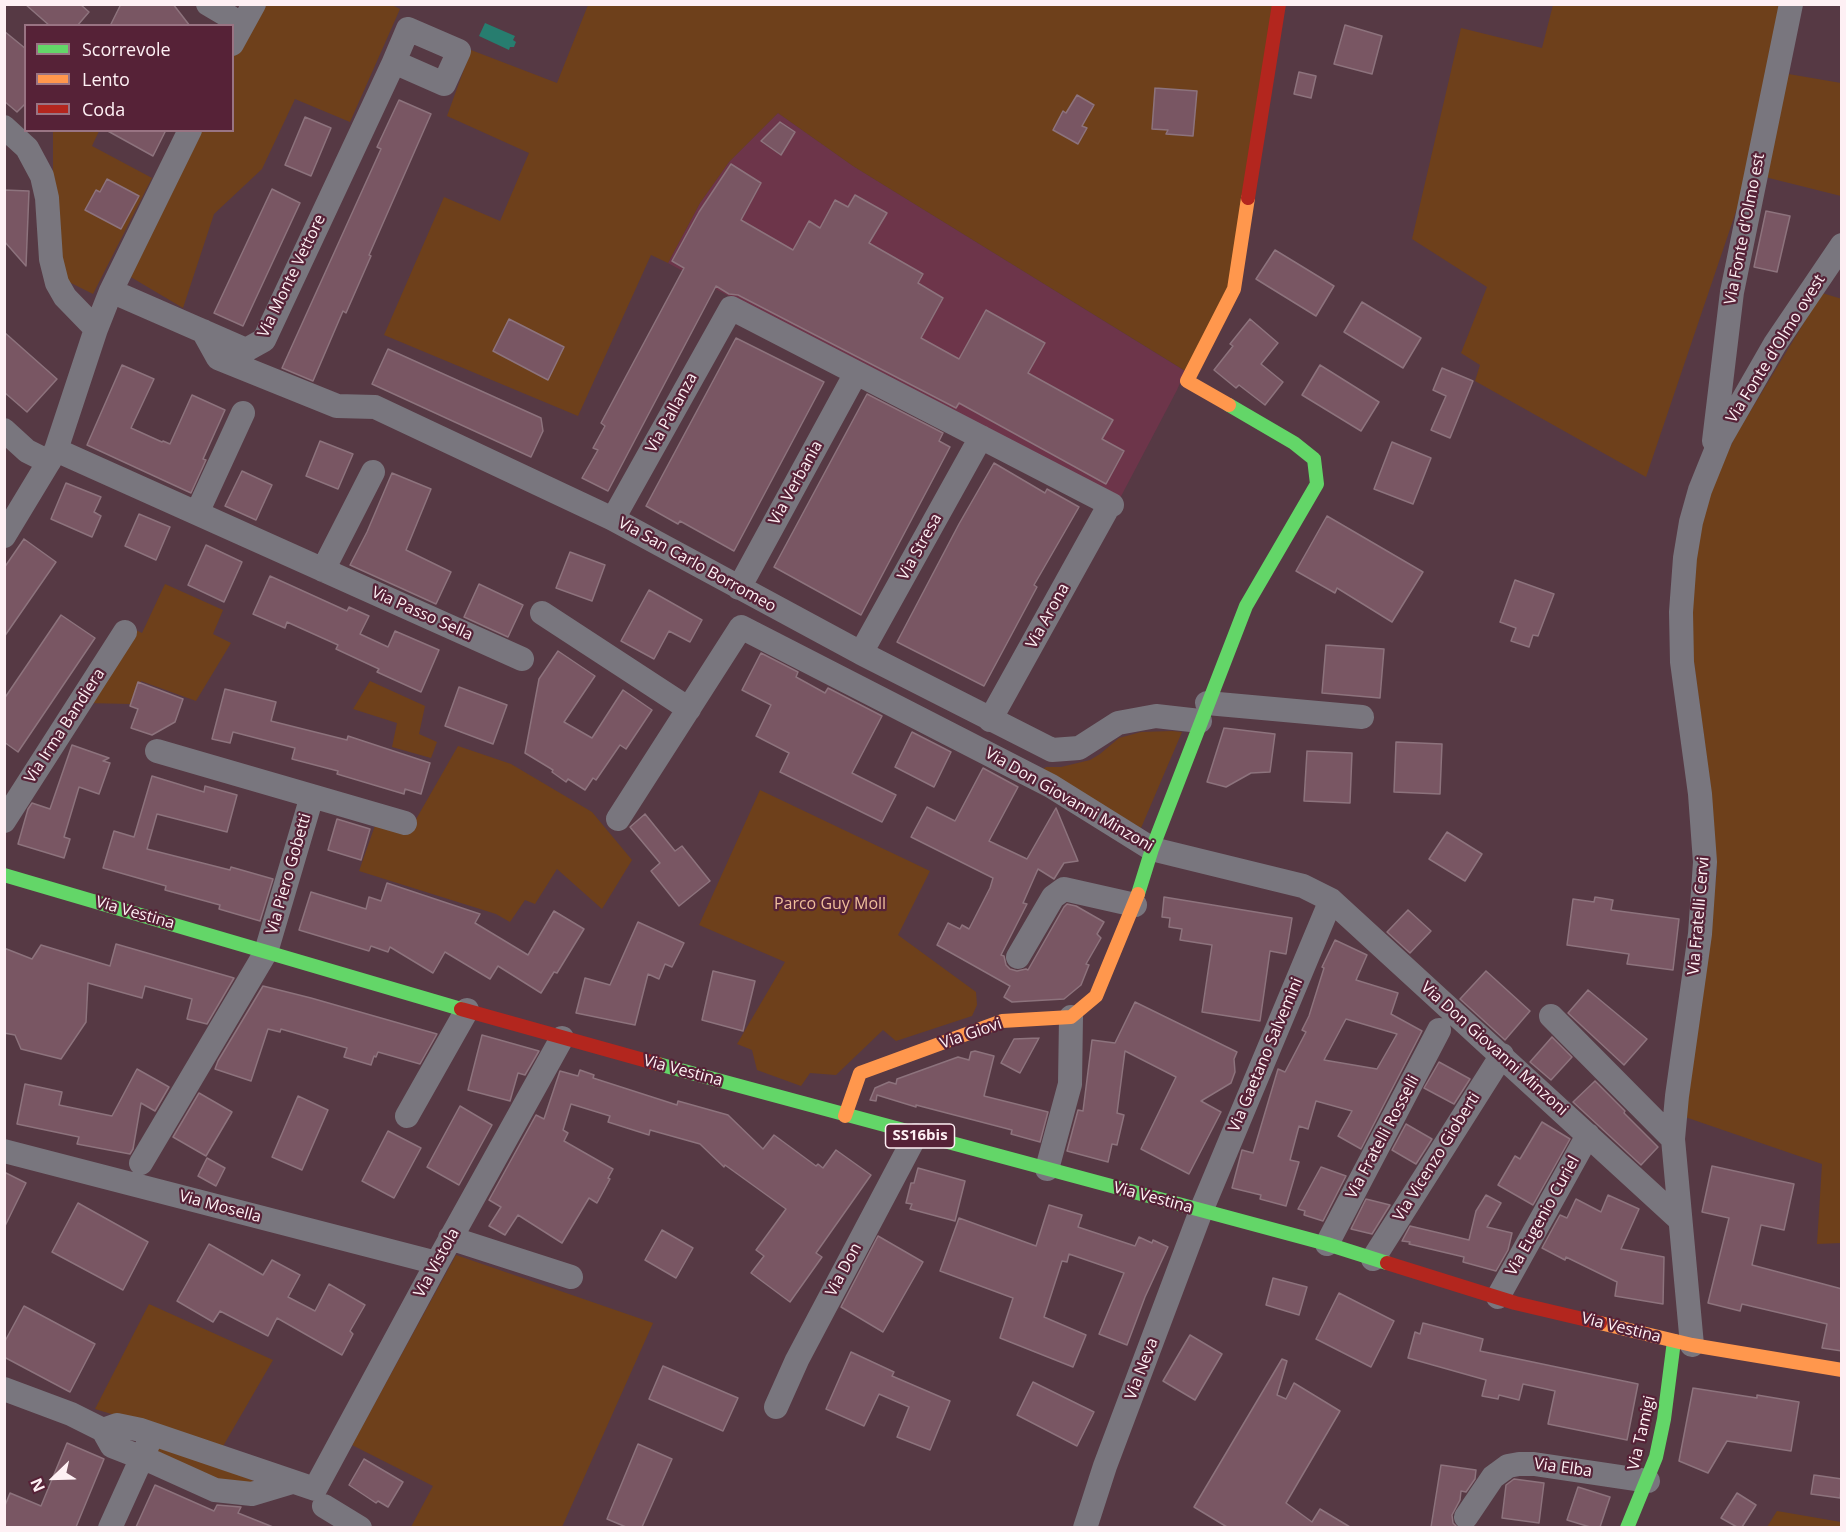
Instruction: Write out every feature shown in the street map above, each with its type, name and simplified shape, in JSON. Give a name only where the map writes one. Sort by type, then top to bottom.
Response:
[{"type":"main road","points":[[1071,1017],[1096,996],[1135,905],[1152,849],[1203,712],[1246,606],[1317,484],[1314,459],[1294,443],[1187,381],[1234,289],[1279,4]]},
{"type":"main road","name":"Via Vestina","points":[[4,875],[562,1038],[1327,1244],[1498,1297],[1683,1343],[1842,1370]]},
{"type":"main road","name":"Via Giovi","points":[[845,1116],[860,1073],[1002,1021],[1071,1017]]},
{"type":"main road","name":"Via Tamigi","points":[[1627,1527],[1648,1481],[1683,1343]]},
{"type":"street","points":[[208,4],[230,17]]},
{"type":"street","points":[[234,40],[254,4]]},
{"type":"street","name":"Via Fonte d'Olmo est","points":[[1713,455],[1734,283],[1791,4]]},
{"type":"street","name":"Via Monte Vettore","points":[[111,291],[246,350],[264,340],[394,62]]},
{"type":"street","points":[[4,127],[27,148],[42,176],[47,198],[51,259],[57,284],[65,297],[96,329]]},
{"type":"street","points":[[4,536],[53,456],[111,291],[189,132]]},
{"type":"street","name":"Via Fonte d'Olmo ovest","points":[[1713,455],[1775,344],[1842,245]]},
{"type":"street","name":"Via Pallanza","points":[[613,519],[736,310],[855,375]]},
{"type":"street","name":"Via San Carlo Borromeo","points":[[203,331],[218,358],[337,406],[375,406],[613,519],[861,653],[1052,750],[1079,748],[1118,723],[1156,716],[1203,712],[1362,717]]},
{"type":"street","points":[[855,375],[980,439]]},
{"type":"street","name":"Via Verbania","points":[[739,588],[855,375]]},
{"type":"street","points":[[197,513],[243,413]]},
{"type":"street","name":"Via Passo Sella","points":[[4,429],[27,451],[53,456],[197,513],[522,659]]},
{"type":"street","name":"Via Arona","points":[[980,439],[1109,508],[990,720]]},
{"type":"street","name":"Via Stresa","points":[[861,653],[980,439]]},
{"type":"street","name":"Via Fratelli Cervi","points":[[1683,1343],[1680,1220],[1673,1139],[1701,926],[1705,862],[1700,794],[1682,662],[1681,604],[1691,522],[1713,455]]},
{"type":"street","points":[[323,570],[373,472]]},
{"type":"street","points":[[542,613],[689,709]]},
{"type":"street","name":"Via Don Giovanni Minzoni","points":[[618,819],[741,627],[1051,786],[1152,849],[1303,886],[1331,900],[1680,1220]]},
{"type":"street","name":"Via Irma Bandiera","points":[[4,821],[125,632]]},
{"type":"street","name":"Via Piero Gobetti","points":[[157,751],[405,823]]},
{"type":"street","name":"Via Piero Gobetti","points":[[266,952],[312,795]]},
{"type":"street","points":[[1018,957],[1053,897],[1064,889],[1135,905]]},
{"type":"street","name":"Via Gaetano Salvemini","points":[[1201,1211],[1331,900]]},
{"type":"street","points":[[141,1163],[266,952]]},
{"type":"street","points":[[407,1116],[467,1011]]},
{"type":"street","points":[[1551,1016],[1673,1139]]},
{"type":"street","points":[[1047,1169],[1070,1084],[1071,1017]]},
{"type":"street","name":"Via Fratelli Rosselli","points":[[1327,1244],[1439,1030]]},
{"type":"street","name":"Via Vistola","points":[[321,1507],[436,1263],[562,1038]]},
{"type":"street","name":"Via Vicenzo Gioberti","points":[[1373,1259],[1502,1055]]},
{"type":"street","name":"Via Don","points":[[776,1407],[796,1360],[916,1135]]},
{"type":"street","name":"Via Eugenio Curiel","points":[[1498,1297],[1588,1135]]},
{"type":"street","name":"Via Mosella","points":[[4,1151],[436,1263]]},
{"type":"street","name":"Via Neva","points":[[1085,1527],[1104,1466],[1201,1211]]},
{"type":"street","points":[[450,1238],[571,1277]]},
{"type":"street","points":[[4,1389],[70,1414],[104,1430],[112,1446],[215,1490],[252,1494],[292,1482]]},
{"type":"street","points":[[104,1430],[117,1425],[152,1434],[292,1482],[321,1507],[360,1527]]},
{"type":"street","points":[[110,1527],[152,1434]]},
{"type":"street","name":"Via Elba","points":[[1466,1517],[1493,1477],[1508,1466],[1534,1464],[1648,1481]]},
{"type":"shaded area","points":[[485,23],[515,36],[514,47],[510,47],[509,50],[479,36]]},
{"type":"shaded area","points":[[778,113],[853,166],[1185,371],[1118,502],[951,417],[668,263],[700,203],[729,162]]},
{"type":"green space","points":[[390,4],[400,9],[350,122],[295,99],[262,169],[214,214],[183,308],[124,273],[194,132],[234,132],[234,54],[260,5]]},
{"type":"green space","points":[[588,5],[1274,5],[1229,287],[1187,372],[853,166],[778,113],[729,162],[700,203],[668,263],[651,255],[578,416],[384,335],[444,197],[500,221],[529,153],[447,116],[471,50],[557,83]]},
{"type":"green space","points":[[1553,5],[1785,5],[1771,71],[1841,83],[1841,196],[1749,173],[1646,477],[1475,381],[1480,365],[1461,353],[1487,287],[1412,239],[1461,28],[1542,48]]},
{"type":"green space","points":[[53,132],[99,132],[92,146],[152,178],[93,294],[61,278],[53,176]]},
{"type":"green space","points":[[1822,293],[1842,299],[1841,1243],[1817,1244],[1822,1164],[1685,1117],[1717,871],[1710,783],[1690,632],[1698,525],[1712,484],[1736,435]]},
{"type":"green space","points":[[165,584],[223,610],[213,634],[231,643],[196,701],[141,681],[131,704],[86,703],[134,629],[142,633]]},
{"type":"green space","points":[[370,681],[425,706],[419,734],[437,742],[431,758],[392,747],[397,723],[353,709]]},
{"type":"green space","points":[[1141,732],[1182,732],[1141,828],[1040,771],[1046,767],[1061,767],[1090,760],[1119,738]]},
{"type":"green space","points":[[458,746],[511,764],[592,812],[632,860],[602,909],[557,869],[535,904],[525,900],[510,922],[496,914],[359,871],[378,817],[411,828]]},
{"type":"green space","name":"Parco Guy Moll","points":[[760,790],[930,871],[898,935],[976,992],[977,1005],[972,1016],[896,1041],[883,1030],[836,1075],[810,1073],[801,1086],[757,1070],[752,1050],[737,1044],[785,962],[699,925]]},
{"type":"green space","points":[[456,1255],[653,1323],[562,1527],[411,1527],[433,1486],[352,1445]]},
{"type":"green space","points":[[149,1304],[273,1360],[222,1448],[95,1409]]},
{"type":"green space","points":[[161,1444],[264,1485],[244,1490],[178,1466],[155,1449]]},
{"type":"green space","points":[[1777,1511],[1841,1522],[1841,1527],[1767,1527]]},
{"type":"building","points":[[25,4],[80,4],[89,12],[79,24],[48,24]]},
{"type":"building","points":[[121,4],[173,4],[188,24],[111,24]]},
{"type":"building","points":[[1345,25],[1382,36],[1372,74],[1334,64]]},
{"type":"building","points":[[4,31],[24,47],[24,105],[17,112],[4,101]]},
{"type":"building","points":[[1299,72],[1316,76],[1311,98],[1294,94]]},
{"type":"building","points":[[1155,88],[1197,91],[1193,136],[1166,134],[1168,130],[1152,129]]},
{"type":"building","points":[[1077,95],[1094,105],[1082,126],[1087,128],[1078,144],[1053,130],[1063,111],[1066,113]]},
{"type":"building","points":[[399,100],[431,114],[346,313],[343,311],[313,381],[282,368],[381,149],[377,147]]},
{"type":"building","points":[[305,117],[331,128],[311,176],[285,165]]},
{"type":"building","points":[[780,122],[795,132],[781,155],[761,141]]},
{"type":"building","points":[[110,132],[165,132],[153,156]]},
{"type":"building","points":[[731,164],[761,183],[741,220],[793,250],[809,221],[820,228],[835,200],[848,207],[855,195],[887,213],[869,243],[923,274],[918,283],[943,298],[921,338],[959,359],[986,310],[1045,343],[1028,373],[1113,420],[1102,439],[1124,451],[1106,484],[959,403],[956,408],[738,295],[729,294],[716,286],[608,491],[582,478],[598,450],[593,448],[605,426],[601,423],[684,268],[672,261],[699,212]]},
{"type":"building","points":[[107,179],[139,196],[121,229],[85,210],[96,190],[100,192]]},
{"type":"building","points":[[272,189],[300,203],[243,326],[214,313]]},
{"type":"building","points":[[4,190],[29,191],[26,266],[4,241]]},
{"type":"building","points":[[1766,211],[1790,216],[1777,272],[1754,267]]},
{"type":"building","points":[[1275,250],[1334,286],[1316,316],[1256,279]]},
{"type":"building","points":[[1362,302],[1421,338],[1403,368],[1344,332]]},
{"type":"building","points":[[509,319],[564,347],[548,380],[493,351]]},
{"type":"building","points":[[1250,319],[1278,343],[1261,364],[1283,382],[1265,405],[1239,385],[1236,388],[1214,370],[1233,346],[1230,344]]},
{"type":"building","points":[[4,332],[57,379],[27,412],[4,392]]},
{"type":"building","points":[[736,338],[824,382],[734,551],[680,521],[678,524],[646,506]]},
{"type":"building","points":[[388,349],[541,418],[543,431],[531,457],[372,384]]},
{"type":"building","points":[[122,365],[154,379],[131,428],[162,442],[170,444],[192,395],[225,410],[191,493],[87,445]]},
{"type":"building","points":[[1320,365],[1379,402],[1361,431],[1302,395]]},
{"type":"building","points":[[1442,368],[1473,381],[1450,438],[1431,430],[1446,396],[1433,390]]},
{"type":"building","points":[[867,394],[943,433],[939,441],[950,447],[861,615],[774,567]]},
{"type":"building","points":[[320,441],[353,454],[338,489],[306,476]]},
{"type":"building","points":[[1392,442],[1431,458],[1413,504],[1374,489]]},
{"type":"building","points":[[994,463],[1045,493],[1047,489],[1079,507],[1034,585],[1037,587],[984,686],[897,642]]},
{"type":"building","points":[[242,471],[272,485],[256,520],[225,506]]},
{"type":"building","points":[[392,473],[431,489],[406,550],[451,572],[436,604],[350,565]]},
{"type":"building","points":[[66,483],[101,497],[94,512],[101,516],[92,537],[51,519]]},
{"type":"building","points":[[139,514],[170,527],[156,560],[125,546]]},
{"type":"building","points":[[1327,516],[1423,572],[1392,622],[1337,588],[1335,593],[1296,571]]},
{"type":"building","points":[[24,539],[56,562],[4,637],[4,568]]},
{"type":"building","points":[[206,545],[242,562],[224,602],[188,585]]},
{"type":"building","points":[[570,552],[605,565],[592,601],[556,588]]},
{"type":"building","points":[[270,576],[347,611],[349,607],[369,616],[360,634],[388,647],[395,631],[439,650],[421,692],[377,672],[379,669],[336,649],[338,645],[287,622],[285,628],[253,614]]},
{"type":"building","points":[[1515,580],[1554,594],[1538,636],[1533,635],[1529,647],[1511,641],[1516,628],[1500,622]]},
{"type":"building","points":[[479,584],[523,605],[508,637],[464,617]]},
{"type":"building","points":[[649,590],[702,620],[690,642],[669,631],[654,659],[621,641]]},
{"type":"building","points":[[61,615],[95,638],[18,752],[4,742],[4,699]]},
{"type":"building","points":[[1326,645],[1384,649],[1380,698],[1322,693]]},
{"type":"building","points":[[558,651],[595,676],[564,722],[592,738],[623,690],[652,710],[626,749],[620,745],[596,780],[593,778],[585,790],[568,779],[566,782],[552,772],[553,770],[525,753],[539,679]]},
{"type":"building","points":[[761,653],[798,672],[796,677],[825,693],[828,688],[882,716],[852,773],[896,795],[882,822],[780,772],[789,753],[756,736],[771,705],[742,690]]},
{"type":"building","points":[[138,682],[183,699],[175,722],[152,735],[131,728],[138,709],[130,706]]},
{"type":"building","points":[[459,687],[507,705],[493,744],[445,726]]},
{"type":"building","points":[[225,689],[276,702],[271,721],[347,740],[348,736],[430,763],[421,794],[405,789],[404,794],[337,774],[338,771],[292,759],[295,748],[233,732],[230,743],[212,739]]},
{"type":"building","points":[[1224,728],[1275,734],[1270,772],[1251,773],[1226,787],[1207,782]]},
{"type":"building","points":[[912,732],[951,752],[934,787],[895,767]]},
{"type":"building","points":[[1396,742],[1442,744],[1440,794],[1394,792]]},
{"type":"building","points":[[72,745],[109,758],[103,761],[110,763],[99,794],[79,787],[64,837],[70,839],[64,858],[18,844],[28,809],[32,803],[50,809]]},
{"type":"building","points":[[1307,751],[1352,753],[1350,803],[1304,801]]},
{"type":"building","points":[[983,768],[1018,787],[989,841],[1027,859],[1056,808],[1078,861],[1064,863],[1054,879],[1038,869],[1023,903],[1027,904],[1001,955],[1004,956],[1006,965],[1017,971],[1028,970],[1067,904],[1076,906],[1104,922],[1097,934],[1101,938],[1086,964],[1089,965],[1081,985],[1064,999],[1012,1002],[1004,997],[1010,986],[937,945],[948,923],[960,929],[962,925],[969,929],[993,878],[911,837],[927,807],[955,821]]},
{"type":"building","points":[[152,776],[204,792],[205,786],[237,795],[227,832],[157,814],[147,849],[230,870],[231,867],[273,879],[260,921],[219,909],[220,905],[165,890],[166,886],[103,868],[114,831],[134,837]]},
{"type":"building","points":[[645,814],[675,851],[682,846],[710,881],[679,906],[651,871],[660,863],[630,827]]},
{"type":"building","points":[[337,819],[370,829],[361,860],[328,850]]},
{"type":"building","points":[[1447,832],[1482,854],[1465,881],[1429,859]]},
{"type":"building","points":[[387,883],[480,914],[475,923],[528,955],[554,911],[584,929],[557,973],[554,972],[541,993],[498,966],[490,979],[445,952],[433,973],[390,947],[388,952],[371,946],[369,951],[299,930],[311,892],[366,909],[369,897],[381,901]]},
{"type":"building","points":[[1164,897],[1292,918],[1286,954],[1270,951],[1260,1021],[1202,1012],[1212,945],[1180,940],[1182,929],[1169,927],[1170,918],[1162,917]]},
{"type":"building","points":[[1595,897],[1613,900],[1611,910],[1679,919],[1673,970],[1627,964],[1629,954],[1567,945],[1573,899],[1594,902]]},
{"type":"building","points":[[1408,910],[1431,931],[1410,953],[1387,932]]},
{"type":"building","points":[[638,922],[684,943],[672,967],[665,964],[659,979],[648,974],[635,1025],[576,1013],[585,978],[610,985]]},
{"type":"building","points":[[1335,940],[1367,955],[1356,980],[1398,993],[1391,1014],[1422,1031],[1361,1149],[1338,1136],[1352,1111],[1316,1101],[1308,1129],[1299,1126],[1290,1160],[1299,1162],[1286,1206],[1260,1199],[1261,1195],[1232,1188],[1242,1150],[1253,1153],[1278,1069],[1285,1072],[1306,1032],[1302,1030],[1309,1016],[1324,968],[1322,967]],"holes":[[[1346,1019],[1397,1034],[1377,1069],[1324,1060]]]},
{"type":"building","points":[[116,944],[234,978],[207,1024],[187,1019],[192,999],[145,986],[142,998],[88,983],[86,1022],[61,1059],[21,1049],[15,1035],[4,1033],[4,948],[32,959],[41,945],[110,966]]},
{"type":"building","points":[[713,971],[755,981],[743,1031],[702,1020]]},
{"type":"building","points":[[1486,971],[1530,1011],[1505,1040],[1460,999]]},
{"type":"building","points":[[263,986],[437,1034],[420,1064],[378,1052],[371,1065],[344,1057],[347,1048],[281,1029],[280,1032],[268,1029],[251,1081],[215,1069]]},
{"type":"building","points":[[1588,990],[1647,1039],[1624,1065],[1568,1013]]},
{"type":"building","points":[[1135,1002],[1237,1052],[1234,1059],[1235,1072],[1231,1083],[1201,1101],[1221,1112],[1189,1174],[1141,1149],[1176,1077],[1125,1051],[1117,1113],[1124,1115],[1117,1145],[1112,1144],[1108,1162],[1067,1151],[1078,1110],[1083,1111],[1092,1040],[1115,1043]]},
{"type":"building","points":[[482,1035],[539,1051],[525,1075],[518,1073],[510,1101],[468,1090]]},
{"type":"building","points":[[1552,1037],[1572,1057],[1551,1080],[1530,1062]]},
{"type":"building","points":[[1039,1038],[1020,1073],[1001,1063],[1014,1039]]},
{"type":"building","points":[[971,1052],[994,1056],[984,1096],[1048,1112],[1040,1142],[1011,1134],[1012,1130],[916,1105],[916,1107],[877,1095],[876,1101],[870,1100],[875,1088],[889,1082],[896,1084],[897,1079],[958,1057],[969,1060]]},
{"type":"building","points":[[1439,1062],[1470,1079],[1454,1104],[1424,1088]]},
{"type":"building","points":[[137,1069],[169,1087],[155,1111],[141,1103],[133,1149],[130,1154],[77,1144],[79,1137],[17,1124],[25,1084],[62,1092],[59,1105],[112,1116]]},
{"type":"building","points":[[580,1070],[594,1075],[593,1078],[677,1105],[678,1101],[728,1115],[763,1149],[774,1135],[816,1166],[818,1164],[823,1168],[836,1150],[871,1175],[816,1253],[822,1257],[790,1302],[751,1273],[764,1256],[756,1250],[786,1209],[725,1165],[724,1167],[700,1144],[650,1130],[649,1135],[608,1122],[610,1116],[571,1104],[563,1130],[568,1133],[564,1141],[613,1169],[597,1203],[589,1198],[562,1243],[518,1215],[505,1235],[489,1226],[501,1207],[489,1200],[536,1115],[544,1119],[560,1071],[578,1076]]},
{"type":"building","points":[[1595,1081],[1658,1147],[1641,1165],[1573,1102]]},
{"type":"building","points":[[199,1093],[232,1112],[206,1156],[173,1137]]},
{"type":"building","points":[[298,1096],[328,1110],[302,1170],[272,1157]]},
{"type":"building","points":[[460,1106],[492,1125],[459,1185],[427,1167]]},
{"type":"building","points":[[1542,1122],[1570,1139],[1533,1205],[1498,1185],[1515,1156],[1520,1159]]},
{"type":"building","points":[[1406,1124],[1432,1139],[1416,1164],[1392,1150]]},
{"type":"building","points":[[388,1131],[421,1148],[394,1198],[362,1181]]},
{"type":"building","points":[[207,1158],[225,1168],[216,1186],[198,1176]]},
{"type":"building","points":[[1712,1166],[1794,1184],[1784,1230],[1761,1225],[1752,1265],[1842,1289],[1842,1351],[1822,1348],[1827,1324],[1742,1304],[1740,1311],[1708,1303],[1729,1218],[1702,1212]]},
{"type":"building","points":[[1321,1167],[1346,1176],[1323,1221],[1304,1215],[1305,1211],[1298,1209]]},
{"type":"building","points":[[918,1168],[965,1181],[955,1221],[910,1209],[912,1204],[906,1203]]},
{"type":"building","points":[[4,1172],[26,1183],[4,1228]]},
{"type":"building","points":[[1486,1195],[1501,1203],[1487,1227],[1512,1233],[1508,1250],[1496,1271],[1463,1262],[1464,1257],[1402,1241],[1410,1226],[1469,1240],[1476,1211]]},
{"type":"building","points":[[1608,1195],[1639,1209],[1621,1249],[1664,1257],[1663,1304],[1615,1296],[1617,1282],[1542,1248],[1560,1215],[1567,1218],[1576,1199],[1601,1212]]},
{"type":"building","points":[[1366,1199],[1390,1205],[1372,1234],[1351,1229]]},
{"type":"building","points":[[78,1203],[148,1242],[123,1290],[52,1252]]},
{"type":"building","points":[[1049,1205],[1082,1215],[1078,1227],[1135,1246],[1139,1237],[1168,1247],[1145,1297],[1127,1345],[1099,1334],[1124,1273],[1069,1254],[1067,1262],[1062,1261],[1044,1317],[1086,1335],[1073,1367],[1000,1338],[1013,1298],[940,1271],[959,1218],[1036,1246]]},
{"type":"building","points":[[662,1230],[693,1248],[676,1278],[645,1260]]},
{"type":"building","points":[[878,1236],[923,1262],[883,1332],[841,1307]]},
{"type":"building","points":[[209,1244],[263,1275],[272,1260],[300,1275],[288,1297],[315,1311],[329,1284],[365,1305],[350,1331],[353,1334],[342,1355],[277,1318],[268,1336],[220,1311],[213,1322],[177,1301]]},
{"type":"building","points":[[1273,1278],[1307,1287],[1299,1315],[1266,1305]]},
{"type":"building","points":[[1339,1293],[1394,1321],[1371,1367],[1316,1339]]},
{"type":"building","points":[[24,1306],[95,1344],[70,1392],[4,1357],[4,1343]]},
{"type":"building","points":[[1423,1323],[1483,1339],[1480,1351],[1638,1384],[1627,1440],[1548,1424],[1555,1391],[1523,1384],[1519,1400],[1499,1395],[1498,1399],[1482,1396],[1486,1380],[1408,1358],[1415,1332],[1420,1334]]},
{"type":"building","points":[[1190,1335],[1222,1354],[1195,1400],[1163,1381]]},
{"type":"building","points":[[851,1352],[894,1372],[892,1376],[950,1401],[930,1450],[897,1437],[909,1407],[879,1394],[864,1426],[826,1409]]},
{"type":"building","points":[[1282,1359],[1287,1361],[1277,1395],[1286,1399],[1294,1383],[1340,1411],[1286,1503],[1312,1522],[1320,1509],[1350,1527],[1227,1527],[1194,1507]]},
{"type":"building","points":[[663,1366],[738,1398],[723,1431],[649,1399]]},
{"type":"building","points":[[1033,1382],[1094,1412],[1077,1446],[1017,1415]]},
{"type":"building","points":[[1693,1388],[1799,1402],[1791,1451],[1727,1441],[1708,1473],[1679,1461]]},
{"type":"building","points":[[67,1443],[104,1459],[76,1527],[4,1527],[4,1508],[10,1493],[41,1506]]},
{"type":"building","points":[[638,1444],[672,1459],[642,1527],[626,1527],[607,1519]]},
{"type":"building","points":[[364,1459],[403,1482],[388,1507],[378,1501],[376,1503],[349,1485]]},
{"type":"building","points":[[1441,1465],[1476,1470],[1475,1479],[1466,1492],[1461,1491],[1460,1500],[1452,1515],[1453,1523],[1457,1527],[1431,1527]]},
{"type":"building","points":[[1814,1475],[1842,1479],[1840,1498],[1811,1494]]},
{"type":"building","points":[[1514,1479],[1544,1483],[1539,1523],[1502,1518],[1506,1485]]},
{"type":"building","points":[[155,1485],[214,1511],[217,1505],[241,1507],[238,1513],[273,1527],[136,1527]]},
{"type":"building","points":[[1578,1487],[1610,1497],[1600,1527],[1590,1527],[1567,1520]]},
{"type":"building","points":[[1737,1493],[1756,1505],[1742,1527],[1737,1527],[1721,1518]]},
{"type":"traffic: fast","points":[[1138,894],[1152,849],[1246,606],[1317,484],[1314,459],[1294,443],[1229,405]]},
{"type":"traffic: fast","points":[[4,875],[461,1009]]},
{"type":"traffic: fast","points":[[658,1064],[1327,1244],[1387,1263]]},
{"type":"traffic: fast","points":[[1627,1528],[1656,1457],[1664,1419],[1674,1341]]},
{"type":"traffic: slow","points":[[1229,405],[1187,381],[1234,289],[1248,198]]},
{"type":"traffic: slow","points":[[845,1116],[860,1073],[1002,1021],[1071,1017],[1096,996],[1138,894]]},
{"type":"traffic: slow","points":[[1600,1323],[1692,1345],[1842,1370]]},
{"type":"traffic: jam","points":[[1248,198],[1279,4]]},
{"type":"traffic: jam","points":[[461,1009],[658,1064]]},
{"type":"traffic: jam","points":[[1387,1263],[1515,1303],[1600,1323]]}]
